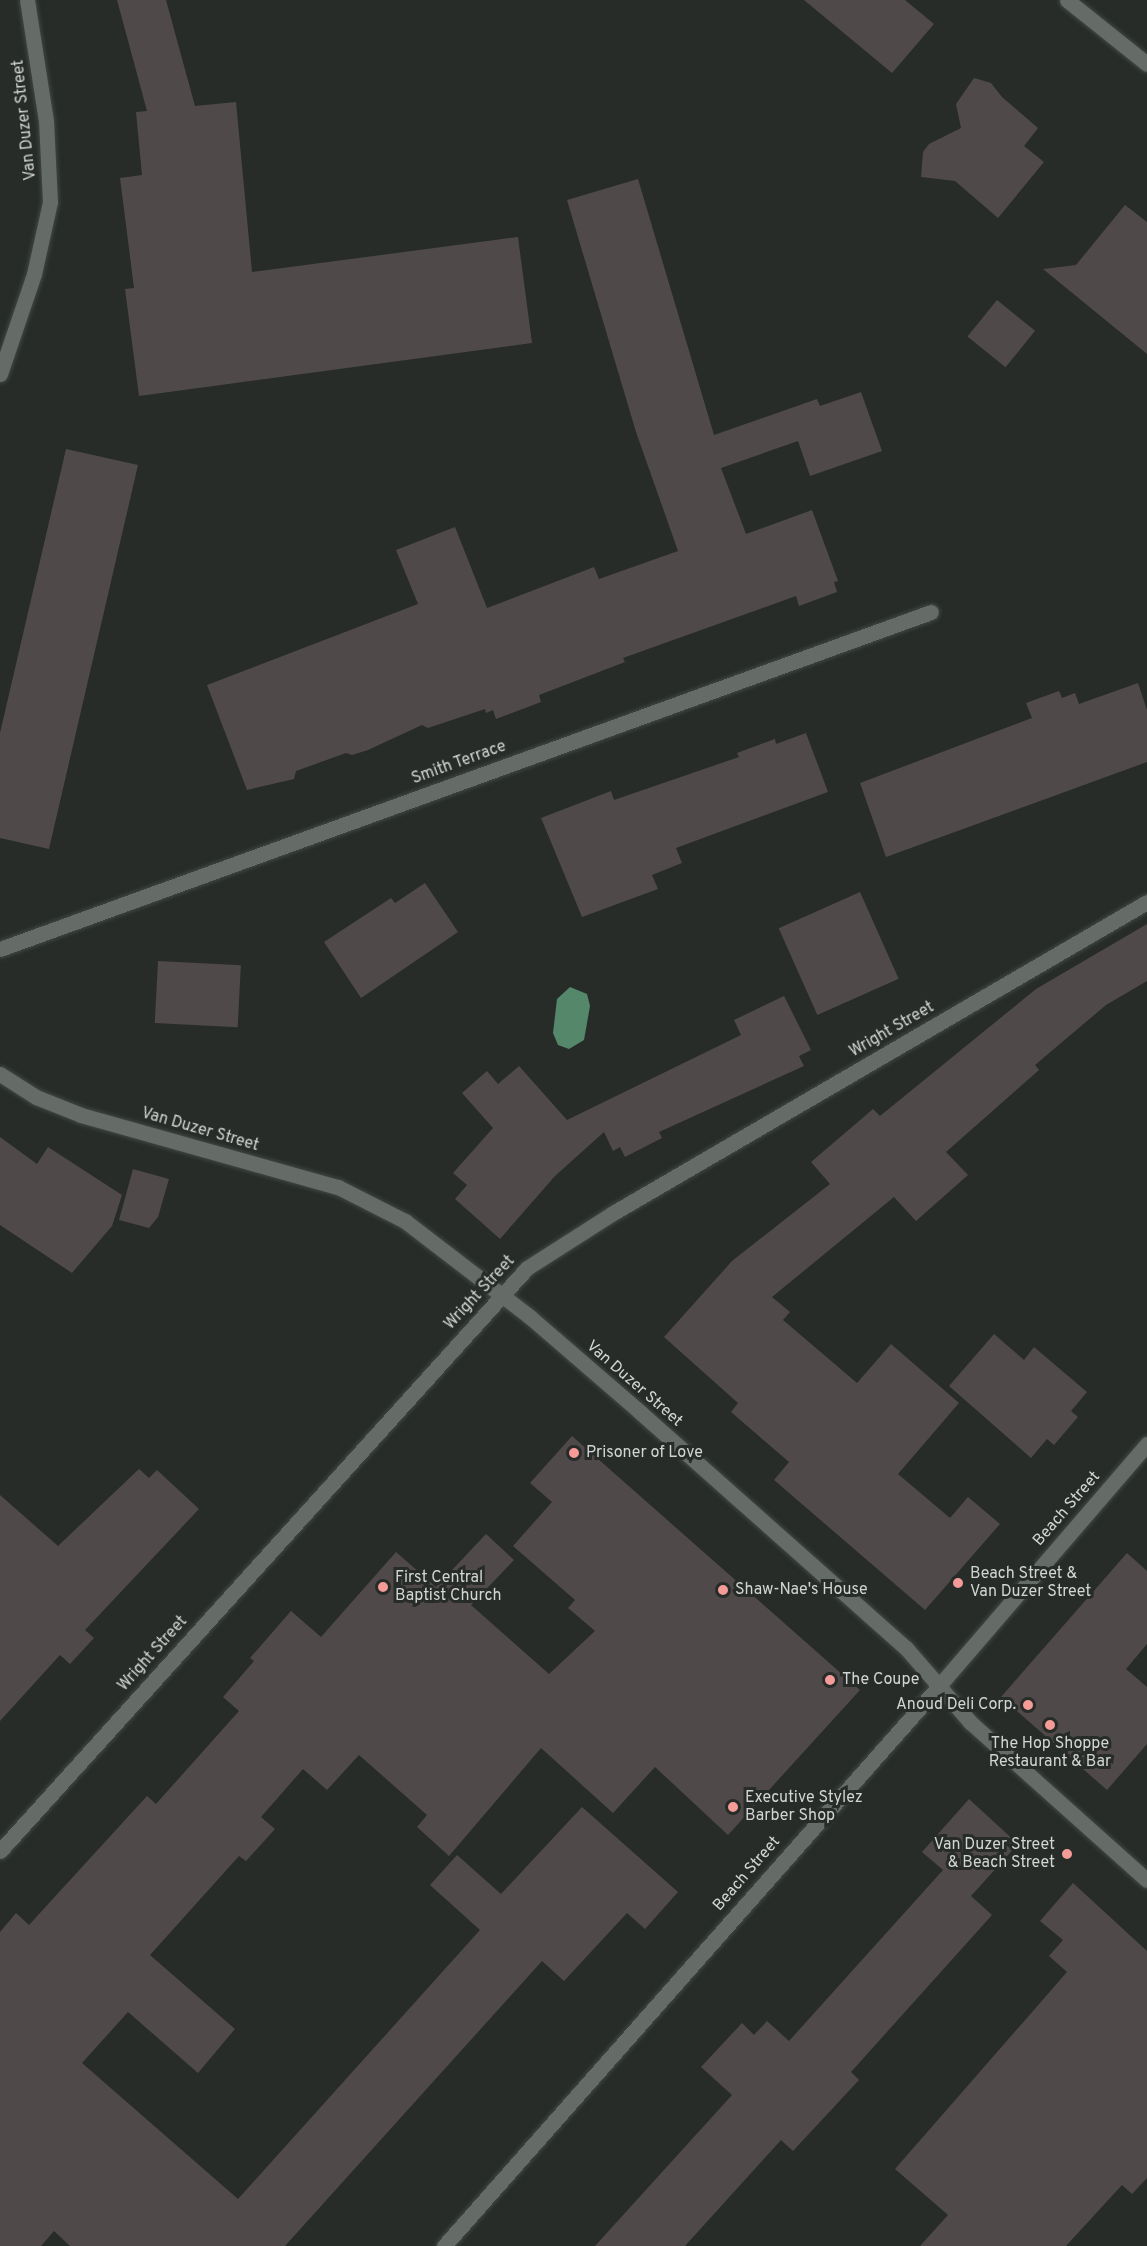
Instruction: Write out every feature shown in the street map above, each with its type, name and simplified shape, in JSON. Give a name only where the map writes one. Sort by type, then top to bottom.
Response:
[{"type":"street","name":"Van Duzer Street","points":[[0,374],[34,274],[50,202],[46,121],[27,0]]},
{"type":"street","points":[[1068,0],[1147,64]]},
{"type":"street","name":"Smith Terrace","points":[[0,949],[931,612]]},
{"type":"street","name":"Wright Street","points":[[0,1851],[527,1268],[613,1213],[1147,902]]},
{"type":"street","name":"Van Duzer Street","points":[[0,1074],[36,1097],[81,1115],[354,1193],[405,1221],[501,1295],[632,1404],[888,1632],[970,1722],[1147,1880]]},
{"type":"street","name":"Beach Street","points":[[444,2246],[938,1687],[1147,1444]]},
{"type":"shaded area","points":[[570,987],[587,994],[590,1006],[584,1040],[569,1049],[558,1045],[553,1033],[557,999]]},
{"type":"building","points":[[117,0],[166,0],[195,106],[236,102],[252,272],[518,237],[532,343],[139,396],[125,289],[134,288],[120,178],[142,175],[136,112],[147,111]]},
{"type":"building","points":[[804,0],[905,0],[934,24],[892,73]]},
{"type":"building","points":[[974,78],[991,83],[1002,97],[1038,128],[1024,146],[1044,162],[998,218],[955,181],[921,177],[923,152],[929,144],[961,128],[956,104]]},
{"type":"building","points":[[638,179],[714,435],[817,399],[820,406],[861,392],[882,451],[810,476],[798,441],[721,468],[746,534],[812,510],[838,581],[834,582],[837,592],[799,606],[796,596],[623,658],[625,662],[539,695],[541,702],[496,719],[493,710],[486,713],[485,709],[428,728],[422,725],[368,750],[352,755],[346,753],[296,771],[294,779],[247,790],[207,685],[418,604],[396,550],[455,527],[487,608],[594,567],[599,579],[678,551],[636,432],[567,200]]},
{"type":"building","points":[[1125,205],[1147,222],[1147,354],[1043,269],[1076,265]]},
{"type":"building","points":[[997,300],[1035,331],[1006,367],[967,337]]},
{"type":"building","points":[[66,449],[138,465],[49,849],[0,838],[0,733]]},
{"type":"building","points":[[1138,683],[1147,710],[1147,762],[886,857],[860,783],[1032,718],[1026,703],[1059,691],[1062,698],[1075,693],[1079,704]]},
{"type":"building","points":[[806,733],[828,792],[676,848],[682,863],[652,875],[658,889],[582,917],[541,818],[611,791],[614,800],[739,757],[737,753],[775,739],[776,744]]},
{"type":"building","points":[[425,883],[458,932],[361,998],[324,942],[391,898],[395,903]]},
{"type":"building","points":[[860,892],[899,979],[817,1015],[779,928]]},
{"type":"building","points":[[1147,924],[1147,981],[1106,1005],[1035,1065],[1039,1070],[946,1152],[968,1175],[916,1221],[894,1197],[772,1297],[790,1312],[783,1320],[857,1383],[891,1344],[959,1403],[898,1474],[950,1518],[968,1497],[1000,1524],[925,1610],[774,1480],[789,1462],[731,1412],[738,1403],[664,1337],[732,1261],[830,1184],[811,1162],[873,1109],[880,1116],[1036,989]]},
{"type":"building","points":[[158,961],[241,965],[238,1027],[155,1023]]},
{"type":"building","points":[[784,996],[811,1050],[799,1056],[804,1066],[659,1132],[662,1138],[625,1157],[620,1147],[613,1151],[604,1132],[555,1176],[500,1239],[455,1199],[467,1185],[453,1173],[493,1128],[462,1093],[487,1071],[498,1084],[519,1066],[567,1120],[741,1035],[734,1020]]},
{"type":"building","points":[[0,1137],[37,1164],[48,1147],[122,1195],[112,1226],[72,1273],[0,1225]]},
{"type":"building","points":[[133,1169],[169,1179],[158,1217],[149,1228],[119,1220]]},
{"type":"building","points":[[994,1334],[1024,1360],[1034,1347],[1087,1392],[1071,1411],[1078,1417],[1054,1445],[1047,1439],[1031,1458],[949,1386]]},
{"type":"building","points":[[572,1436],[860,1690],[728,1835],[655,1767],[613,1813],[541,1748],[449,1856],[417,1827],[427,1815],[359,1755],[327,1790],[303,1769],[261,1817],[275,1829],[246,1861],[239,1856],[150,1955],[235,2029],[198,2073],[128,2012],[82,2063],[238,2199],[480,1930],[430,1885],[457,1855],[501,1894],[582,1807],[678,1892],[645,1929],[627,1913],[564,1981],[542,1961],[285,2246],[70,2246],[54,2231],[41,2246],[0,2246],[0,1932],[16,1913],[29,1925],[147,1796],[156,1804],[239,1711],[223,1697],[254,1661],[250,1658],[291,1611],[321,1637],[396,1552],[436,1587],[486,1534],[514,1560],[471,1605],[549,1674],[595,1631],[568,1608],[575,1600],[513,1546],[552,1502],[530,1483]]},
{"type":"building","points":[[139,1469],[149,1478],[157,1470],[199,1509],[85,1630],[94,1638],[70,1664],[60,1655],[0,1721],[0,1495],[58,1546]]},
{"type":"building","points":[[1127,1553],[1147,1571],[1147,1644],[1126,1669],[1147,1687],[1147,1744],[1107,1790],[1001,1697]]},
{"type":"building","points":[[969,1799],[1018,1844],[971,1896],[992,1915],[851,2072],[859,2080],[793,2151],[781,2140],[685,2246],[595,2246],[732,2095],[701,2067],[742,2023],[754,2035],[767,2021],[789,2041],[943,1870],[922,1852]]},
{"type":"building","points":[[1073,1883],[1147,1951],[1147,2178],[1132,2194],[1122,2185],[1066,2246],[920,2246],[948,2215],[895,2169],[1067,1972],[1049,1956],[1063,1940],[1040,1921]]},
{"type":"place","name":"Prisoner of Love","points":[[574,1453]]},
{"type":"place","name":"Beach Street & Van Duzer Street","points":[[958,1583]]},
{"type":"place","name":"First Central Baptist Church","points":[[383,1587]]},
{"type":"place","name":"Shaw-Nae's House","points":[[723,1590]]},
{"type":"place","name":"The Coupe","points":[[830,1680]]},
{"type":"place","name":"Anoud Deli Corp.","points":[[1028,1705]]},
{"type":"place","name":"The Hop Shoppe Restaurant & Bar","points":[[1050,1725]]},
{"type":"place","name":"Executive Stylez Barber Shop","points":[[733,1807]]},
{"type":"place","name":"Van Duzer Street & Beach Street","points":[[1067,1854]]}]
